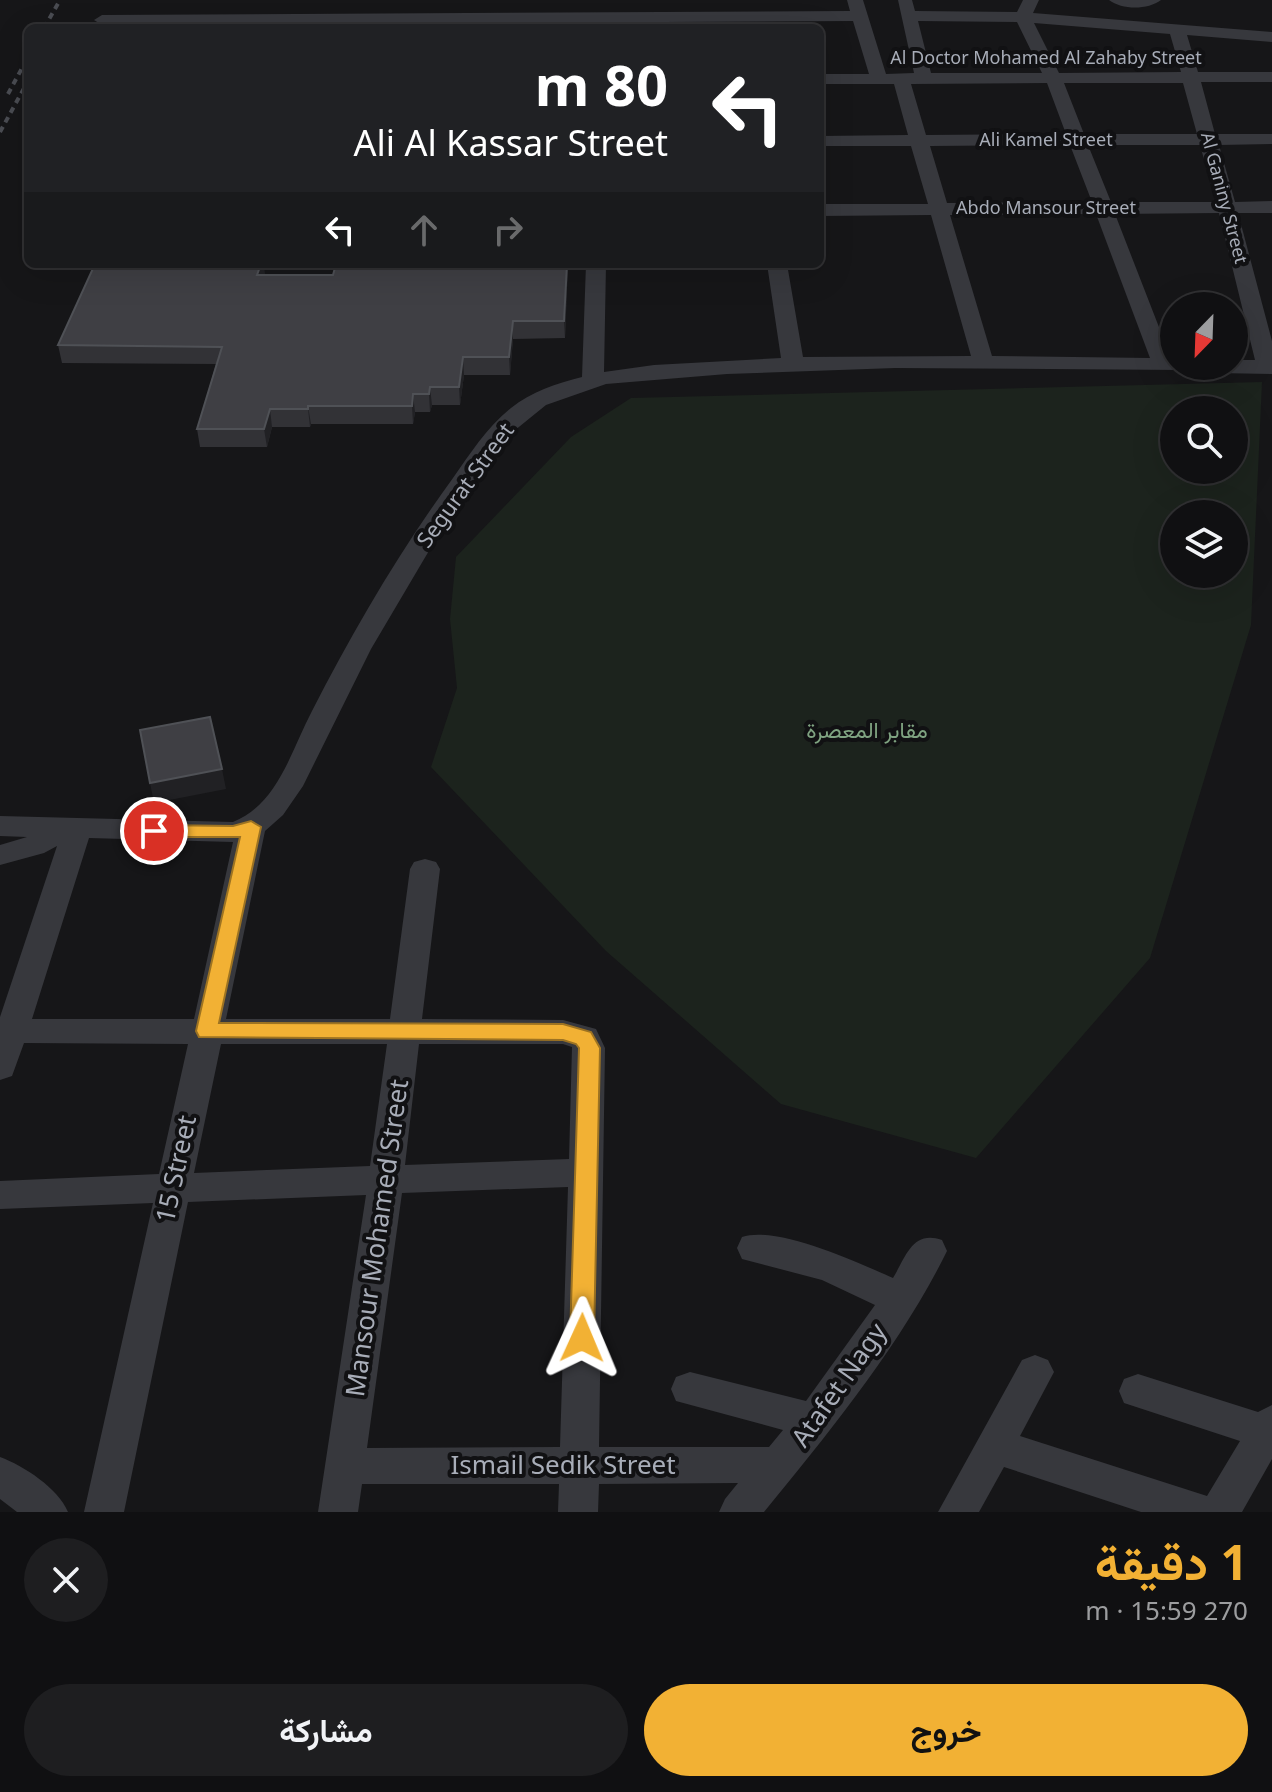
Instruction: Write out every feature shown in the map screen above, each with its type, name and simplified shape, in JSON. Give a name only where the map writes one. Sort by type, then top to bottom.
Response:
[{"type":"street","points":[[112,0],[100,24],[600,23],[743,15],[867,15],[1027,9],[1177,29],[1272,37]]},
{"type":"street","points":[[264,24],[273,0]]},
{"type":"street","points":[[419,23],[424,0]]},
{"type":"street","points":[[600,0],[600,23]]},
{"type":"street","points":[[1117,0],[1145,3],[1153,0]]},
{"type":"street","points":[[1027,9],[1103,208],[1160,344]]},
{"type":"street","points":[[908,12],[924,79]]},
{"type":"street","points":[[867,15],[879,79]]},
{"type":"street","name":"Al Ganiny Street","points":[[1177,29],[1270,367]]},
{"type":"street","points":[[1259,59],[1269,77]]},
{"type":"street","name":"Al Doctor Mohamed Al Zahaby Street","points":[[824,79],[1269,77]]},
{"type":"street","points":[[901,79],[983,361]]},
{"type":"street","name":"Ali Kamel Street","points":[[824,141],[1272,139]]},
{"type":"street","name":"Abdo Mansour Street","points":[[824,210],[1272,207]]},
{"type":"street","points":[[593,380],[596,268]]},
{"type":"street","points":[[778,268],[793,363]]},
{"type":"street","name":"Segurat Street","points":[[251,827],[281,798],[356,653],[445,504],[497,434],[514,416],[535,401],[593,380],[693,369],[793,363],[983,361],[1160,365]]},
{"type":"street","points":[[1248,367],[1270,367]]},
{"type":"street","points":[[0,826],[233,832],[251,827]]},
{"type":"street","name":"15 Street","points":[[104,1512],[251,827]]},
{"type":"street","points":[[0,855],[34,846],[71,829]]},
{"type":"street","points":[[0,1067],[6,1031],[71,829]]},
{"type":"street","name":"Mansour Mohamed Street","points":[[338,1512],[386,1180],[425,869]]},
{"type":"street","points":[[6,1031],[571,1032],[584,1038],[589,1048],[578,1512]]},
{"type":"street","points":[[0,1195],[586,1172]]},
{"type":"street","points":[[755,1248],[829,1266],[900,1299]]},
{"type":"street","name":"Atafet Nagy","points":[[739,1512],[815,1421],[900,1299],[929,1251]]},
{"type":"street","points":[[958,1512],[1035,1372]]},
{"type":"street","points":[[690,1389],[815,1421]]},
{"type":"street","points":[[1138,1391],[1269,1428],[1220,1512]]},
{"type":"street","points":[[994,1446],[1199,1512]]},
{"type":"street","name":"Ismail Sedik Street","points":[[345,1466],[781,1465]]},
{"type":"street","points":[[0,1475],[48,1512]]},
{"type":"green space","name":"مقابر المعصرة","points":[[1262,382],[1251,625],[1150,958],[976,1158],[781,1104],[606,951],[431,767],[457,688],[450,619],[456,557],[571,437],[631,398]]},
{"type":"building","points":[[93,268],[260,268],[257,275],[333,275],[335,268],[567,268],[564,321],[513,321],[509,357],[463,357],[459,387],[430,387],[429,394],[413,394],[412,406],[270,409],[264,429],[197,429],[222,347],[58,345]]},
{"type":"building","points":[[210,717],[222,769],[150,783],[140,730]]},
{"type":"railway","points":[[46,24],[60,0]]},
{"type":"railway","points":[[8,94],[24,64]]},
{"type":"railway","points":[[0,132],[24,88]]},
{"type":"route","points":[[154,831],[233,832],[251,827],[207,1031],[571,1032],[584,1038],[589,1048],[582,1338]]}]
